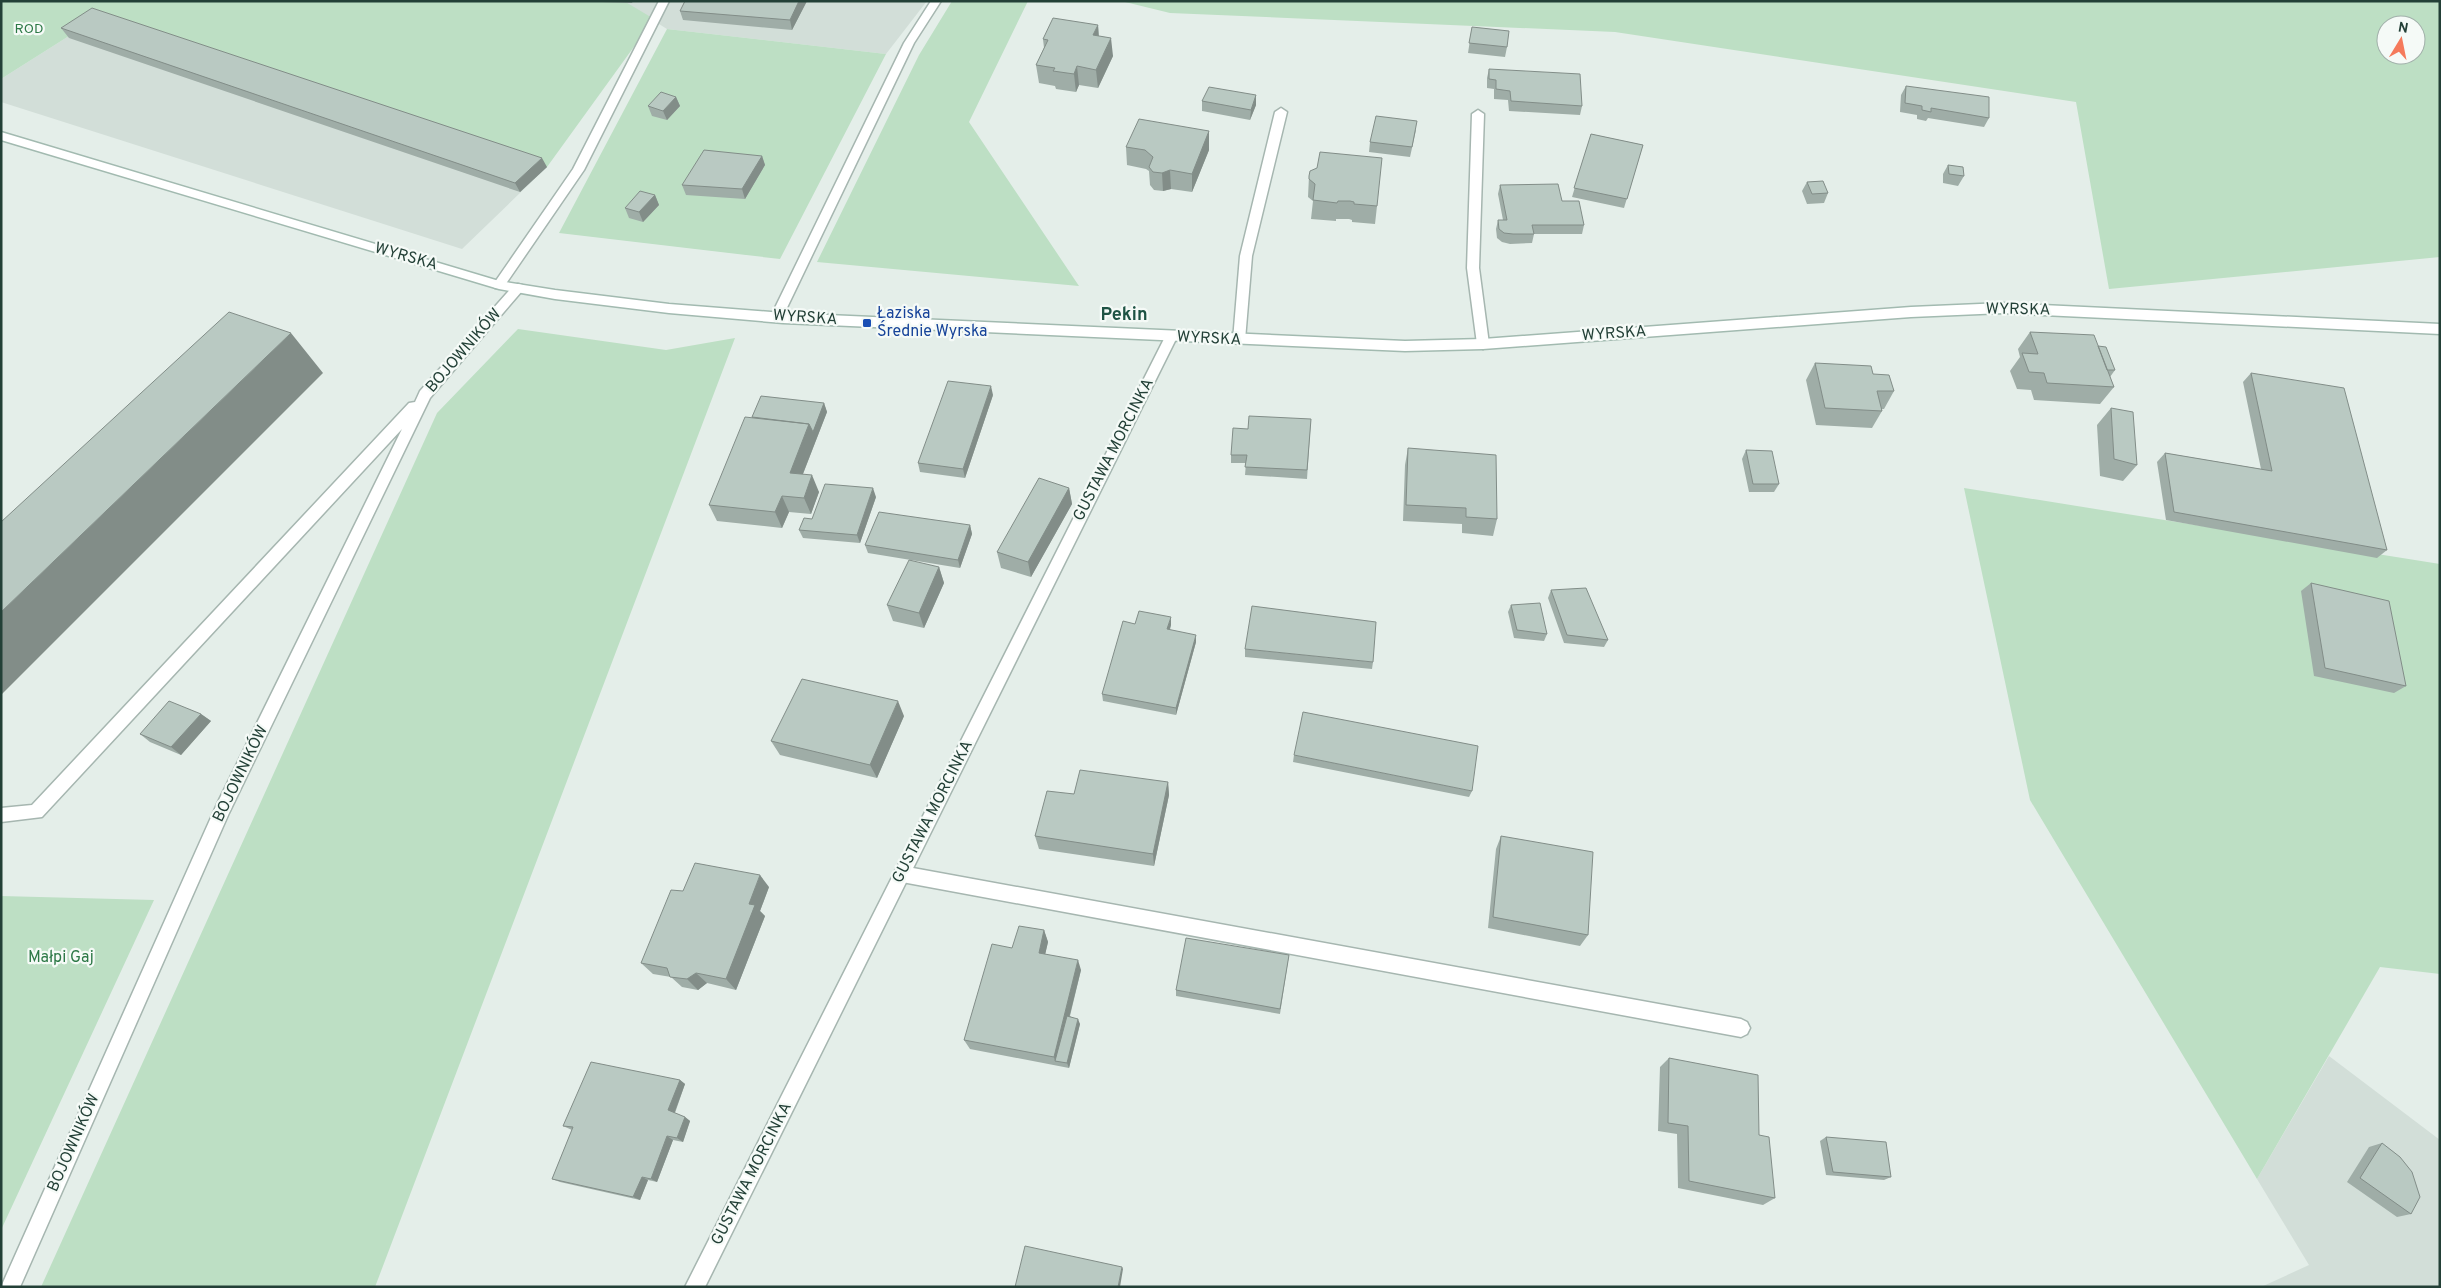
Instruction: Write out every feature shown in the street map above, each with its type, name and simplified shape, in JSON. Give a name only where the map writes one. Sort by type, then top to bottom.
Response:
[{"type":"street","points":[[499,285],[578,170],[664,1]]},
{"type":"street","points":[[777,316],[909,43],[936,1]]},
{"type":"street","points":[[1239,340],[1246,256],[1282,112]]},
{"type":"street","points":[[1478,114],[1473,268],[1483,344]]},
{"type":"street","name":"WYRSKA","points":[[1,136],[499,285],[552,296],[633,306],[777,316],[1171,337],[1405,346],[1483,344],[1912,312],[2004,308],[2440,330]]},
{"type":"street","name":"BOJOWNIKÓW","points":[[10,1287],[223,808],[426,395],[518,288]]},
{"type":"street","name":"GUSTAWA MORCINKA","points":[[695,1287],[1171,337]]},
{"type":"street","points":[[1,815],[36,812],[426,395]]},
{"type":"street","points":[[902,874],[1741,1028]]},
{"type":"shaded area","points":[[622,1],[927,1],[886,54],[667,29]]},
{"type":"shaded area","points":[[99,17],[547,167],[462,249],[1,102],[1,79]]},
{"type":"shaded area","points":[[2329,1056],[2440,1140],[2440,1287],[2261,1287],[2309,1265],[2257,1179]]},
{"type":"green space","name":"ROD","points":[[1,1],[624,1],[654,19],[547,167],[99,17],[1,79]]},
{"type":"green space","points":[[952,1],[1028,1],[969,122],[1079,286],[817,262],[919,55]]},
{"type":"green space","points":[[1121,1],[2440,1],[2440,257],[2109,289],[2076,102],[1615,32],[1170,13]]},
{"type":"green space","points":[[667,29],[886,54],[780,259],[559,233]]},
{"type":"green space","points":[[518,329],[666,350],[735,338],[375,1287],[41,1287],[437,413]]},
{"type":"green space","points":[[1964,488],[2440,564],[2440,974],[2380,967],[2257,1179],[2030,800]]},
{"type":"green space","name":"Małpi Gaj","points":[[1,896],[154,900],[1,1230]]},
{"type":"building","points":[[685,1],[799,1],[790,20],[680,11]]},
{"type":"building","points":[[92,8],[542,158],[515,183],[61,28]]},
{"type":"building","points":[[1053,18],[1098,25],[1093,35],[1111,38],[1096,70],[1077,66],[1074,74],[1053,71],[1055,68],[1036,65],[1048,40],[1043,39]]},
{"type":"building","points":[[1472,27],[1509,31],[1507,47],[1469,43]]},
{"type":"building","points":[[1489,69],[1580,74],[1582,106],[1511,101],[1510,91],[1496,89],[1496,80],[1489,79]]},
{"type":"building","points":[[1906,86],[1989,97],[1989,118],[1931,108],[1931,112],[1922,110],[1922,106],[1905,103]]},
{"type":"building","points":[[1209,87],[1256,95],[1251,110],[1202,101]]},
{"type":"building","points":[[661,92],[676,97],[663,111],[648,106]]},
{"type":"building","points":[[1376,116],[1417,121],[1412,147],[1370,142]]},
{"type":"building","points":[[1139,119],[1209,131],[1192,174],[1170,170],[1162,173],[1153,172],[1149,167],[1153,157],[1145,150],[1126,147]]},
{"type":"building","points":[[1591,134],[1643,145],[1627,199],[1574,188]]},
{"type":"building","points":[[704,150],[762,156],[742,189],[682,185]]},
{"type":"building","points":[[1320,152],[1382,158],[1377,206],[1354,204],[1354,202],[1350,201],[1338,201],[1337,203],[1313,200],[1315,184],[1309,179],[1309,176],[1310,171],[1317,168]]},
{"type":"building","points":[[1948,165],[1963,167],[1964,176],[1949,174]]},
{"type":"building","points":[[1823,181],[1828,193],[1812,194],[1807,182]]},
{"type":"building","points":[[1558,184],[1562,201],[1579,201],[1584,225],[1532,225],[1534,234],[1504,233],[1499,229],[1498,220],[1507,220],[1500,185]]},
{"type":"building","points":[[640,191],[655,195],[639,212],[625,208]]},
{"type":"building","points":[[229,312],[291,333],[1,612],[1,522]]},
{"type":"building","points":[[2030,332],[2094,335],[2114,387],[2047,383],[2044,373],[2029,372],[2022,353],[2038,354]]},
{"type":"building","points":[[2098,346],[2106,347],[2115,370],[2107,370]]},
{"type":"building","points":[[1815,363],[1871,366],[1873,374],[1889,375],[1894,391],[1877,391],[1882,411],[1825,408]]},
{"type":"building","points":[[2251,373],[2344,388],[2387,550],[2174,512],[2165,453],[2272,471]]},
{"type":"building","points":[[948,381],[991,386],[963,469],[918,463]]},
{"type":"building","points":[[761,396],[824,403],[813,432],[809,424],[752,417]]},
{"type":"building","points":[[2111,408],[2133,412],[2137,465],[2114,459]]},
{"type":"building","points":[[1249,416],[1311,419],[1307,470],[1245,467],[1247,455],[1231,455],[1233,428],[1248,429]]},
{"type":"building","points":[[745,417],[809,424],[790,473],[812,475],[804,498],[782,496],[775,512],[709,505]]},
{"type":"building","points":[[1408,448],[1496,455],[1497,519],[1466,517],[1466,508],[1406,505]]},
{"type":"building","points":[[1746,450],[1772,451],[1779,484],[1753,484]]},
{"type":"building","points":[[1039,478],[1069,488],[1028,562],[997,552]]},
{"type":"building","points":[[825,484],[873,488],[857,535],[799,530],[804,518],[812,519]]},
{"type":"building","points":[[879,512],[970,525],[958,560],[865,545]]},
{"type":"building","points":[[909,560],[939,567],[919,613],[887,605]]},
{"type":"building","points":[[2311,583],[2389,601],[2406,686],[2325,668]]},
{"type":"building","points":[[1586,588],[1608,640],[1567,635],[1551,590]]},
{"type":"building","points":[[1540,603],[1547,634],[1517,630],[1511,605]]},
{"type":"building","points":[[1252,606],[1376,622],[1373,662],[1245,649]]},
{"type":"building","points":[[1139,611],[1171,617],[1167,629],[1196,635],[1176,708],[1102,694],[1123,621],[1135,624]]},
{"type":"building","points":[[802,679],[898,701],[870,765],[771,741]]},
{"type":"building","points":[[169,701],[201,714],[171,747],[140,734]]},
{"type":"building","points":[[1303,712],[1478,746],[1472,791],[1294,755]]},
{"type":"building","points":[[1080,770],[1168,782],[1153,854],[1035,836],[1047,791],[1074,794]]},
{"type":"building","points":[[1501,836],[1593,852],[1588,935],[1493,917]]},
{"type":"building","points":[[695,863],[760,875],[749,904],[755,905],[726,979],[696,973],[687,979],[670,977],[667,968],[641,963],[671,890],[683,891]]},
{"type":"building","points":[[1019,926],[1044,930],[1039,953],[1078,960],[1054,1057],[964,1040],[992,944],[1012,948]]},
{"type":"building","points":[[1186,938],[1289,955],[1280,1009],[1176,990]]},
{"type":"building","points":[[1067,1016],[1078,1019],[1067,1063],[1055,1061]]},
{"type":"building","points":[[1669,1058],[1758,1075],[1759,1135],[1769,1137],[1775,1198],[1689,1181],[1688,1126],[1668,1123]]},
{"type":"building","points":[[591,1062],[680,1080],[668,1110],[685,1117],[677,1138],[667,1136],[651,1179],[642,1177],[633,1197],[552,1179],[573,1127],[563,1126]]},
{"type":"building","points":[[1826,1137],[1886,1142],[1891,1177],[1833,1172]]},
{"type":"building","points":[[2382,1143],[2400,1157],[2412,1172],[2420,1197],[2411,1214],[2360,1178]]},
{"type":"building","points":[[1025,1246],[1122,1267],[1118,1287],[1015,1287]]},
{"type":"place","name":"Łaziska Średnie Wyrska","points":[[867,323]]},
{"type":"district","name":"Pekin","points":[[1124,315]]}]
